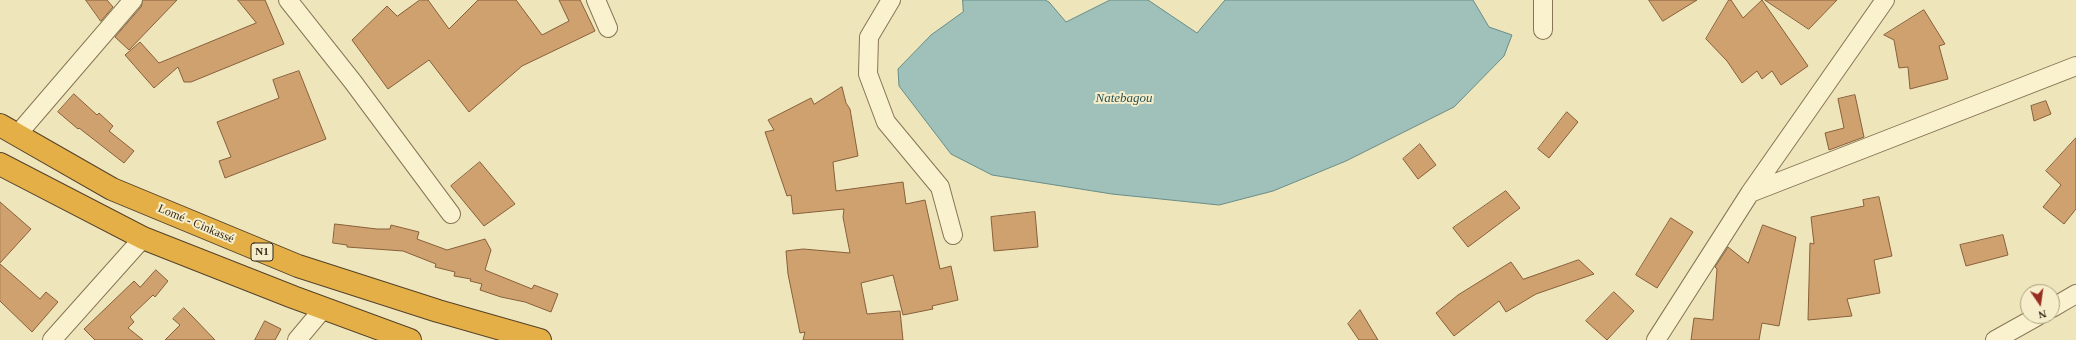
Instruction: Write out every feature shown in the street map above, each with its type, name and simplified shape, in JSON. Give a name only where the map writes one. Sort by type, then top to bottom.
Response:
[{"type":"highway","name":"Lomé - Cinkassé","points":[[8,130],[112,188],[298,266],[438,311],[540,340]]},
{"type":"highway","points":[[0,164],[143,238],[323,309],[410,340]]},
{"type":"street","points":[[8,130],[133,0]]},
{"type":"street","points":[[288,0],[353,82],[377,118],[451,214]]},
{"type":"street","points":[[596,0],[608,28]]},
{"type":"street","points":[[891,0],[869,37],[868,74],[886,122],[940,187],[953,235]]},
{"type":"street","points":[[1543,0],[1543,30]]},
{"type":"street","points":[[1656,340],[1750,193],[1885,0]]},
{"type":"street","points":[[1750,193],[2076,66]]},
{"type":"street","points":[[52,340],[143,238]]},
{"type":"street","points":[[2060,303],[2076,294]]},
{"type":"street","points":[[297,340],[323,309]]},
{"type":"street","points":[[1996,340],[2024,324]]},
{"type":"water","name":"Natebagou","points":[[963,0],[1045,0],[1049,2],[1066,22],[1110,0],[1148,0],[1197,33],[1225,0],[1473,0],[1489,27],[1512,35],[1504,56],[1454,107],[1346,161],[1273,191],[1219,205],[1112,194],[992,175],[951,154],[899,86],[898,69],[931,35],[963,12]]},
{"type":"building","points":[[86,0],[107,0],[113,7],[101,21]]},
{"type":"building","points":[[143,0],[177,0],[129,50],[115,37],[141,7]]},
{"type":"building","points":[[238,0],[265,0],[284,44],[191,82],[184,82],[178,67],[154,88],[125,55],[140,42],[159,63],[256,23]]},
{"type":"building","points":[[420,0],[428,0],[449,29],[478,0],[516,0],[542,35],[569,21],[559,0],[580,0],[595,31],[522,66],[469,112],[429,60],[388,89],[352,40],[387,6],[397,16]]},
{"type":"building","points":[[1649,0],[1697,0],[1663,21]]},
{"type":"building","points":[[1729,0],[1731,0],[1743,18],[1762,0],[1808,66],[1781,85],[1772,71],[1762,79],[1757,71],[1742,83],[1727,61],[1706,39]]},
{"type":"building","points":[[1765,0],[1837,0],[1809,29]]},
{"type":"building","points":[[1924,10],[1945,44],[1939,46],[1948,79],[1910,89],[1908,67],[1899,68],[1894,40],[1884,35]]},
{"type":"building","points":[[299,71],[326,139],[225,178],[219,161],[231,157],[217,122],[279,98],[273,80]]},
{"type":"building","points":[[842,87],[846,103],[850,109],[858,156],[833,162],[836,191],[903,182],[906,204],[925,200],[940,269],[951,266],[958,300],[932,306],[933,309],[903,315],[893,275],[861,283],[867,314],[900,311],[903,340],[803,340],[805,332],[800,333],[788,274],[786,251],[803,249],[850,253],[843,217],[844,209],[793,214],[791,195],[787,196],[765,132],[774,130],[768,120],[811,98],[814,104]]},
{"type":"building","points":[[74,94],[97,115],[99,113],[113,126],[109,131],[134,151],[124,163],[79,128],[78,129],[58,112]]},
{"type":"building","points":[[1855,95],[1864,137],[1829,150],[1825,133],[1844,128],[1838,99]]},
{"type":"building","points":[[2046,101],[2051,114],[2034,121],[2031,106]]},
{"type":"building","points":[[1567,112],[1578,122],[1549,158],[1538,149]]},
{"type":"building","points":[[2076,138],[2076,209],[2064,224],[2043,207],[2061,185],[2046,171]]},
{"type":"building","points":[[1420,144],[1436,165],[1418,179],[1403,159]]},
{"type":"building","points":[[480,162],[515,204],[484,226],[451,186]]},
{"type":"building","points":[[1506,191],[1520,208],[1468,247],[1453,228]]},
{"type":"building","points":[[1879,197],[1892,256],[1874,260],[1880,293],[1847,299],[1852,316],[1808,320],[1810,243],[1814,244],[1811,217],[1864,206],[1863,200]]},
{"type":"building","points":[[0,202],[31,229],[0,263]]},
{"type":"building","points":[[1035,212],[1038,247],[994,251],[991,217]]},
{"type":"building","points":[[1671,218],[1693,232],[1657,288],[1636,275]]},
{"type":"building","points":[[335,224],[377,229],[390,229],[391,225],[419,232],[417,239],[447,250],[485,239],[491,250],[485,270],[532,289],[534,285],[558,294],[551,312],[525,302],[501,297],[480,290],[482,284],[470,281],[471,279],[454,276],[455,272],[435,267],[436,264],[403,251],[347,247],[347,245],[333,243]]},
{"type":"building","points":[[1763,225],[1796,237],[1779,326],[1762,323],[1759,340],[1691,340],[1694,318],[1713,320],[1717,269],[1715,267],[1728,247],[1748,263]]},
{"type":"building","points":[[2003,235],[2008,255],[1966,266],[1960,245]]},
{"type":"building","points":[[1579,260],[1594,274],[1536,294],[1506,312],[1499,301],[1454,336],[1436,313],[1458,295],[1511,262],[1523,279]]},
{"type":"building","points":[[0,264],[40,299],[46,292],[58,302],[32,332],[0,301]]},
{"type":"building","points":[[156,270],[168,281],[155,297],[153,295],[130,317],[134,322],[128,328],[143,340],[95,340],[84,329],[134,281],[140,287]]},
{"type":"building","points":[[1614,292],[1634,311],[1607,340],[1586,321]]},
{"type":"building","points":[[184,308],[215,340],[165,340],[180,325],[173,319]]},
{"type":"building","points":[[1360,310],[1378,340],[1359,340],[1348,324]]},
{"type":"building","points":[[265,321],[281,329],[275,340],[255,340]]}]
